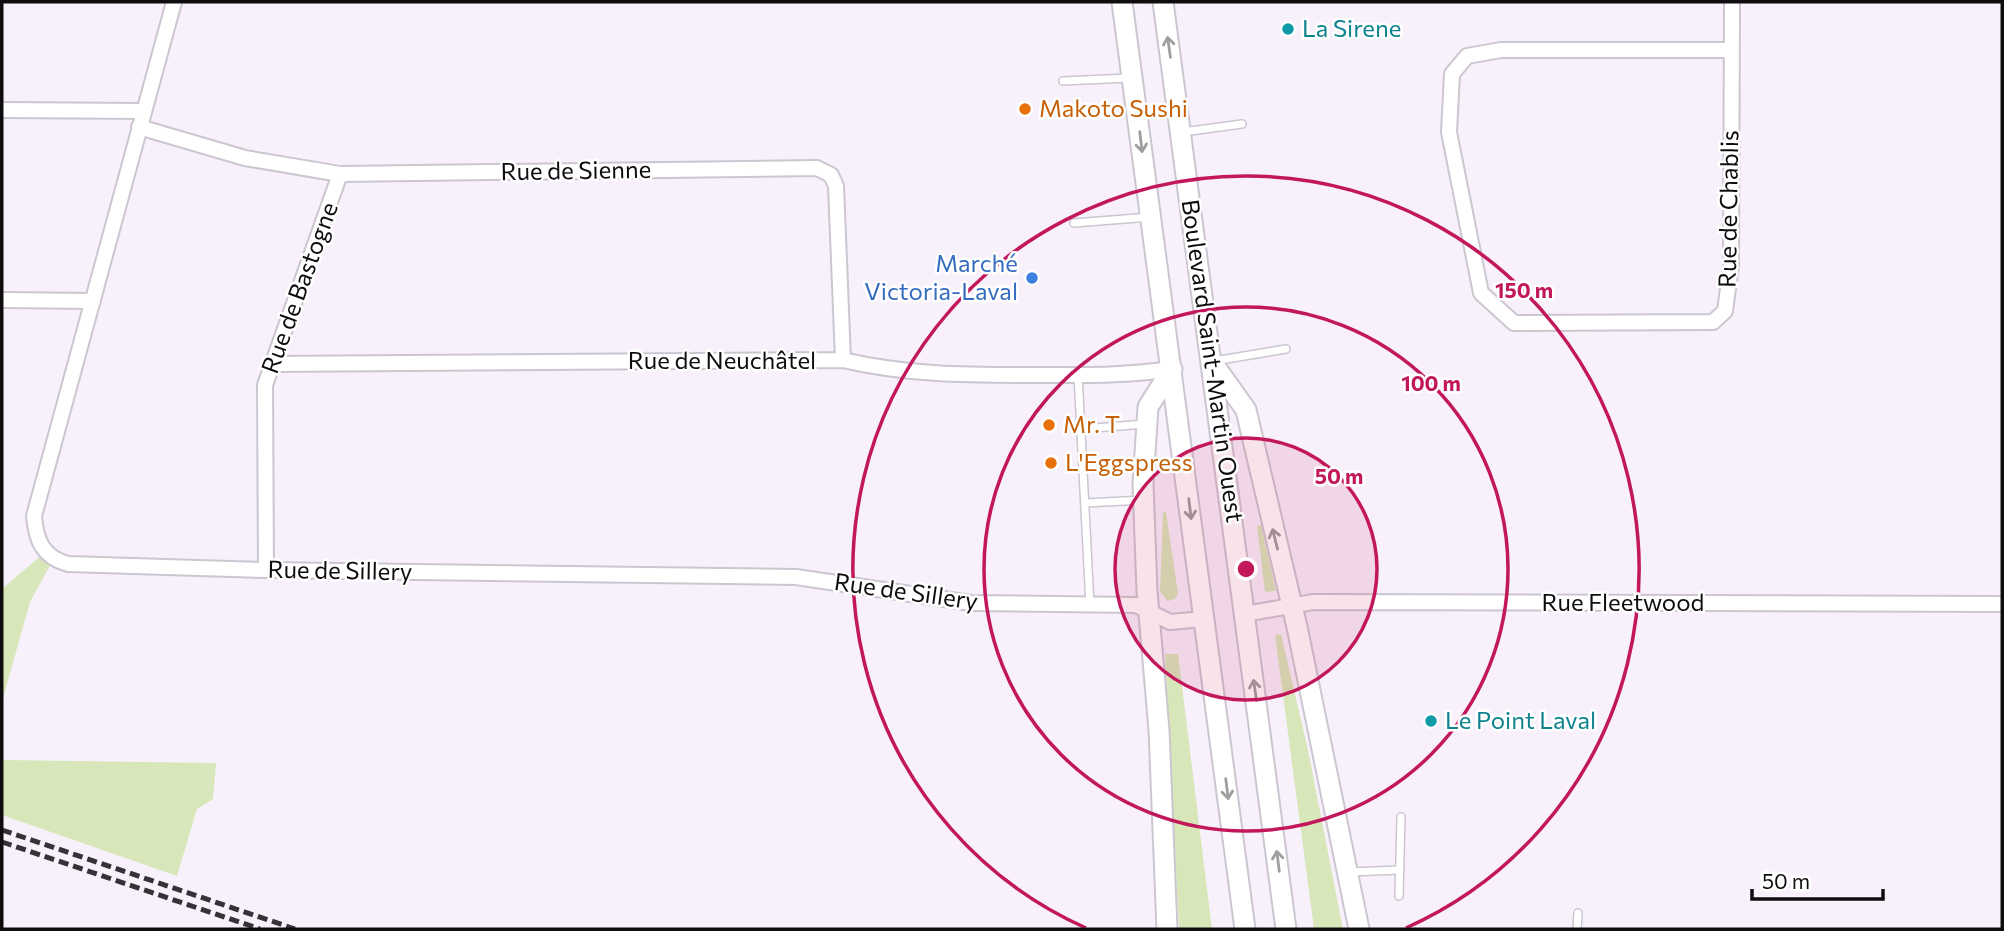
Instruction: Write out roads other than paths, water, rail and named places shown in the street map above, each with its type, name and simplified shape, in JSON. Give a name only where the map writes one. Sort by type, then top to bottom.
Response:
[{"type":"main road","name":"Boulevard Saint-Martin Ouest","points":[[1122,2],[1245,929]]},
{"type":"main road","name":"Boulevard Saint-Martin Ouest","points":[[1163,2],[1286,929]]},
{"type":"main road","points":[[1212,362],[1246,410],[1292,606],[1359,929]]},
{"type":"main road","points":[[1167,929],[1159,730],[1143,500],[1148,407],[1172,369]]},
{"type":"street","name":"Rue de Sillery","points":[[174,2],[34,516],[36,537],[53,560],[68,564],[266,570],[796,577],[971,603],[1136,606],[1170,622],[1204,619]]},
{"type":"street","name":"Rue de Chablis","points":[[1731,50],[1501,50],[1467,55],[1459,65],[1452,74],[1449,132],[1481,293],[1514,323],[1713,322],[1725,311],[1731,266],[1732,2]]},
{"type":"street","points":[[2,110],[143,111]]},
{"type":"street","name":"Rue de Sienne","points":[[139,127],[245,158],[340,174],[817,168],[831,175],[836,186],[843,360]]},
{"type":"street","name":"Rue de Bastogne","points":[[266,570],[265,385],[340,174]]},
{"type":"street","points":[[2,300],[93,301]]},
{"type":"street","name":"Rue de Neuchâtel","points":[[271,364],[843,360],[883,370],[922,373],[1078,375],[1172,369]]},
{"type":"street","name":"Rue Fleetwood","points":[[1245,614],[1313,602],[2002,604]]},
{"type":"lane","points":[[1063,81],[1133,78]]},
{"type":"lane","points":[[1181,132],[1242,124]]},
{"type":"lane","points":[[1074,223],[1151,217]]},
{"type":"lane","points":[[1212,362],[1286,349]]},
{"type":"lane","points":[[1078,375],[1090,605]]},
{"type":"lane","points":[[1081,429],[1147,424]]},
{"type":"lane","points":[[1084,503],[1143,500]]},
{"type":"lane","points":[[1399,896],[1401,817]]},
{"type":"lane","points":[[1349,872],[1400,870]]},
{"type":"lane","points":[[1577,929],[1578,912]]},
{"type":"railway","points":[[2,830],[295,929]]},
{"type":"railway","points":[[2,842],[260,929]]},
{"type":"place","name":"La Sirene","points":[[1288,29]]},
{"type":"place","name":"Makoto Sushi","points":[[1025,109]]},
{"type":"place","name":"Marché Victoria-Laval","points":[[1032,278]]},
{"type":"place","name":"Mr. T","points":[[1049,425]]},
{"type":"place","name":"L'Eggspress","points":[[1051,463]]},
{"type":"place","name":"Le Point Laval","points":[[1431,721]]}]
